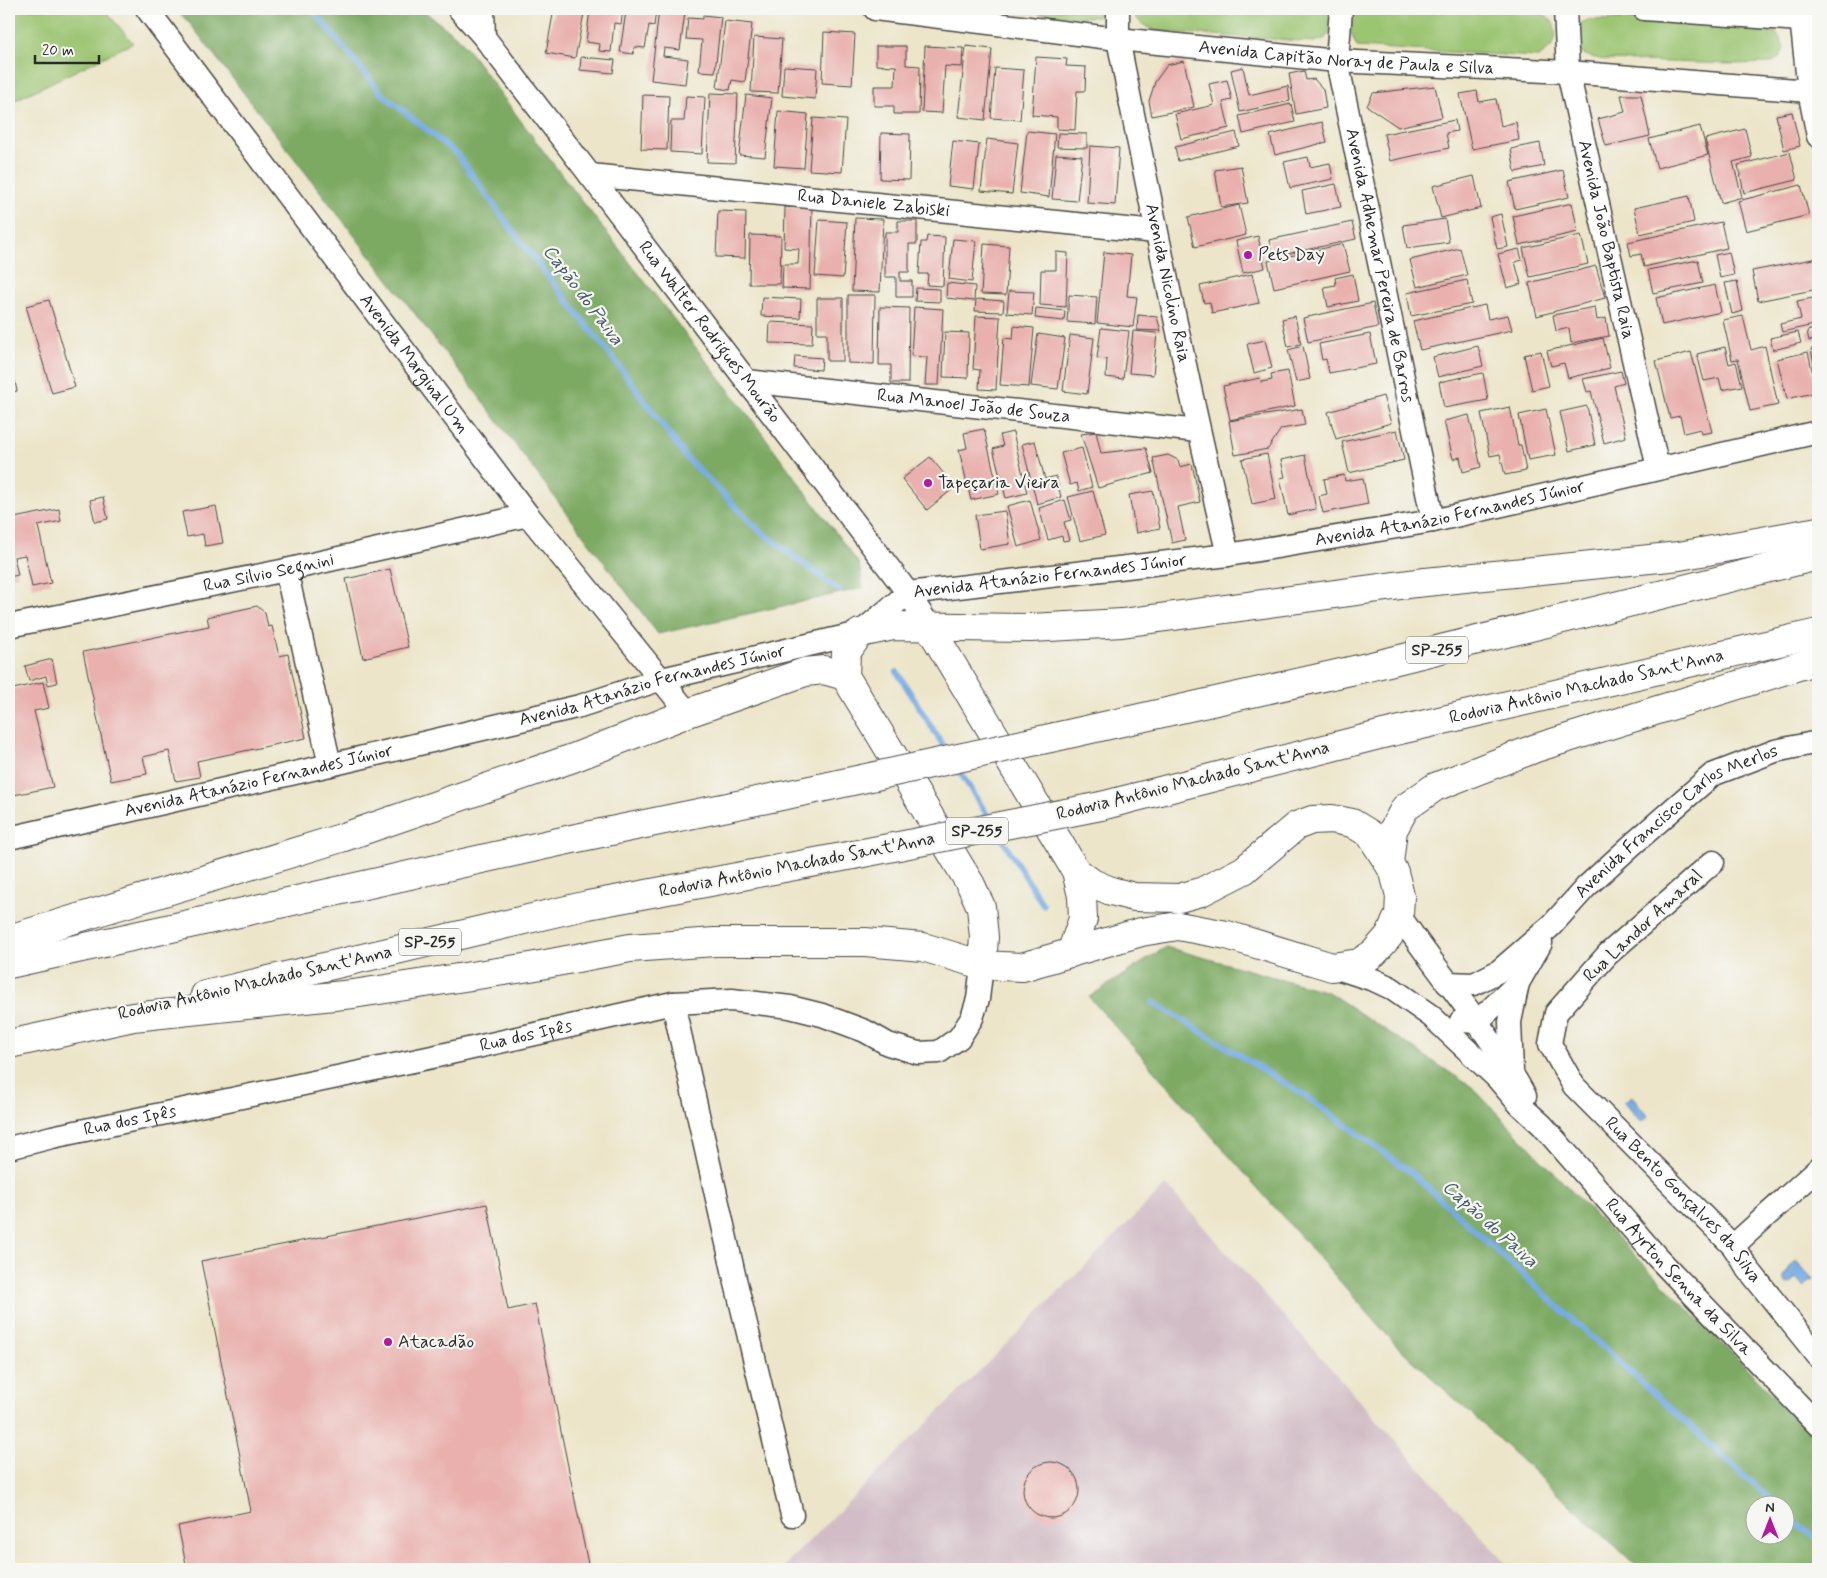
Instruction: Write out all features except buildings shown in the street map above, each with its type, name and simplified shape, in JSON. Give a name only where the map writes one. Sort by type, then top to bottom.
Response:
[{"type":"highway","points":[[982,965],[984,937],[981,907],[970,885],[845,676],[846,653],[860,633],[893,626],[1031,628],[1122,622],[1416,583],[1679,556],[1818,531]]},
{"type":"highway","name":"SP-255","points":[[9,964],[572,839],[820,788],[1368,667],[1818,556]]},
{"type":"highway","points":[[929,626],[1076,871],[1082,896],[1083,919],[1071,952]]},
{"type":"highway","name":"Rodovia Antônio Machado Sant'Anna","points":[[9,1042],[588,905],[1101,806],[1383,734],[1818,632]]},
{"type":"highway","points":[[1389,863],[1393,830],[1405,808],[1435,787],[1536,748],[1818,660]]},
{"type":"highway","points":[[9,939],[341,838],[573,758],[688,713],[806,672],[824,670],[845,676]]},
{"type":"highway","points":[[9,1042],[133,1017],[354,994],[630,948],[715,942],[865,942],[923,947],[982,965],[1022,967],[1142,932],[1178,926],[1227,935],[1332,966],[1359,963],[1374,953],[1389,936],[1399,915],[1400,896],[1394,872],[1370,834],[1352,823],[1332,819],[1312,820],[1296,826],[1263,856],[1244,870],[1201,892],[1179,898],[1134,897],[1111,891],[1092,883],[1076,871]]},
{"type":"street","name":"Avenida Marginal Um","points":[[146,9],[528,515],[662,678],[688,713]]},
{"type":"street","name":"Rua Walter Rodrigues Mourão","points":[[442,9],[485,39]]},
{"type":"street","name":"Rua Walter Rodrigues Mourão","points":[[458,9],[485,39],[590,175],[908,593],[929,626]]},
{"type":"street","points":[[483,9],[485,39]]},
{"type":"street","name":"Avenida Capitão Noray de Paula e Silva","points":[[875,9],[1118,39],[1337,61],[1568,72],[1813,93]]},
{"type":"street","name":"Avenida Nicolino Raia","points":[[1118,9],[1118,39],[1156,232],[1198,431],[1228,555]]},
{"type":"street","name":"Avenida Adhemar Pereira de Barros","points":[[1341,9],[1337,61],[1433,521]]},
{"type":"street","name":"Avenida João Baptista Raia","points":[[1565,9],[1568,72],[1658,468]]},
{"type":"street","points":[[1644,9],[1806,16],[1818,136]]},
{"type":"street","name":"Rua Daniele Zabiski","points":[[590,175],[1156,232]]},
{"type":"street","name":"Rua Manoel João de Souza","points":[[747,381],[1198,431]]},
{"type":"street","name":"Avenida Atanázio Fernandes Júnior","points":[[9,838],[580,706],[662,678],[860,633],[908,593],[1228,555],[1433,521],[1818,432]]},
{"type":"street","name":"Rua Silvio Segnini","points":[[9,626],[286,570],[528,515]]},
{"type":"street","points":[[286,570],[330,765]]},
{"type":"street","name":"Avenida Francisco Carlos Merlos","points":[[1551,926],[1586,887],[1712,775],[1775,751],[1818,742]]},
{"type":"street","name":"Rua Landor Amaral","points":[[1550,1044],[1556,1013],[1602,961],[1713,862]]},
{"type":"street","name":"Rua Ayrton Senna da Silva","points":[[1399,915],[1512,1072],[1542,1125]]},
{"type":"street","points":[[1431,1016],[1463,1022],[1477,1022],[1518,983],[1551,926]]},
{"type":"street","points":[[1447,983],[1474,984],[1499,971],[1551,926]]},
{"type":"street","name":"Rua dos Ipês","points":[[9,1148],[52,1137],[428,1058],[674,1003],[732,1000],[790,1007],[822,1014],[865,1031],[888,1044],[918,1053],[939,1052],[959,1038],[972,1018],[978,999],[982,965]]},
{"type":"street","name":"Rua Ayrton Senna da Silva","points":[[1332,966],[1374,980],[1391,988],[1431,1016],[1497,1078],[1519,1104],[1542,1125],[1657,1257],[1818,1425]]},
{"type":"street","points":[[1512,1072],[1510,1022],[1518,983]]},
{"type":"street","points":[[674,1003],[735,1280],[792,1515]]},
{"type":"street","name":"Rua Bento Gonçalves da Silva","points":[[1550,1044],[1574,1086],[1733,1246],[1748,1269],[1818,1356]]},
{"type":"street","points":[[1733,1246],[1818,1169]]},
{"type":"shaded area","points":[[1166,1185],[1511,1569],[781,1569]]},
{"type":"green space","points":[[9,9],[104,9],[133,43],[9,103]]},
{"type":"green space","points":[[176,9],[421,9],[460,39],[544,152],[756,425],[859,564],[863,588],[658,634],[474,390],[191,25]]},
{"type":"green space","points":[[997,9],[1106,9],[1106,12],[1098,17],[1078,17]]},
{"type":"green space","points":[[1133,9],[1330,9],[1331,32],[1324,39],[1314,42],[1155,31],[1141,23]]},
{"type":"green space","points":[[1356,9],[1500,9],[1539,11],[1554,24],[1556,37],[1552,46],[1539,57],[1357,47],[1350,28],[1351,19]]},
{"type":"green space","points":[[1648,19],[1775,32],[1780,38],[1784,49],[1779,58],[1771,63],[1732,64],[1607,60],[1586,55],[1578,50],[1575,38],[1579,24],[1588,20]]},
{"type":"green space","points":[[1166,947],[1328,992],[1472,1087],[1585,1205],[1818,1440],[1818,1569],[1640,1569],[1396,1345],[1089,997]]},
{"type":"water","points":[[1632,1096],[1648,1116],[1641,1122],[1624,1102]]},
{"type":"water","points":[[1796,1261],[1813,1279],[1804,1287],[1796,1278],[1790,1283],[1786,1283],[1784,1280],[1788,1268]]},
{"type":"waterway","name":"Capão do Paiva","points":[[312,9],[381,93],[457,154],[518,238],[619,366],[686,457],[759,530],[839,590]]},
{"type":"waterway","points":[[897,672],[948,753]]},
{"type":"waterway","points":[[956,766],[991,821]]},
{"type":"waterway","points":[[999,834],[1043,905]]},
{"type":"waterway","name":"Capão do Paiva","points":[[1153,1002],[1306,1096],[1412,1173],[1767,1496]]},
{"type":"waterway","name":"Capão do Paiva","points":[[1794,1520],[1818,1542]]},
{"type":"place","name":"Pets Day","points":[[1248,255]]},
{"type":"place","name":"Tapeçaria Vieira","points":[[928,483]]},
{"type":"place","name":"Atacadão","points":[[388,1342]]}]
